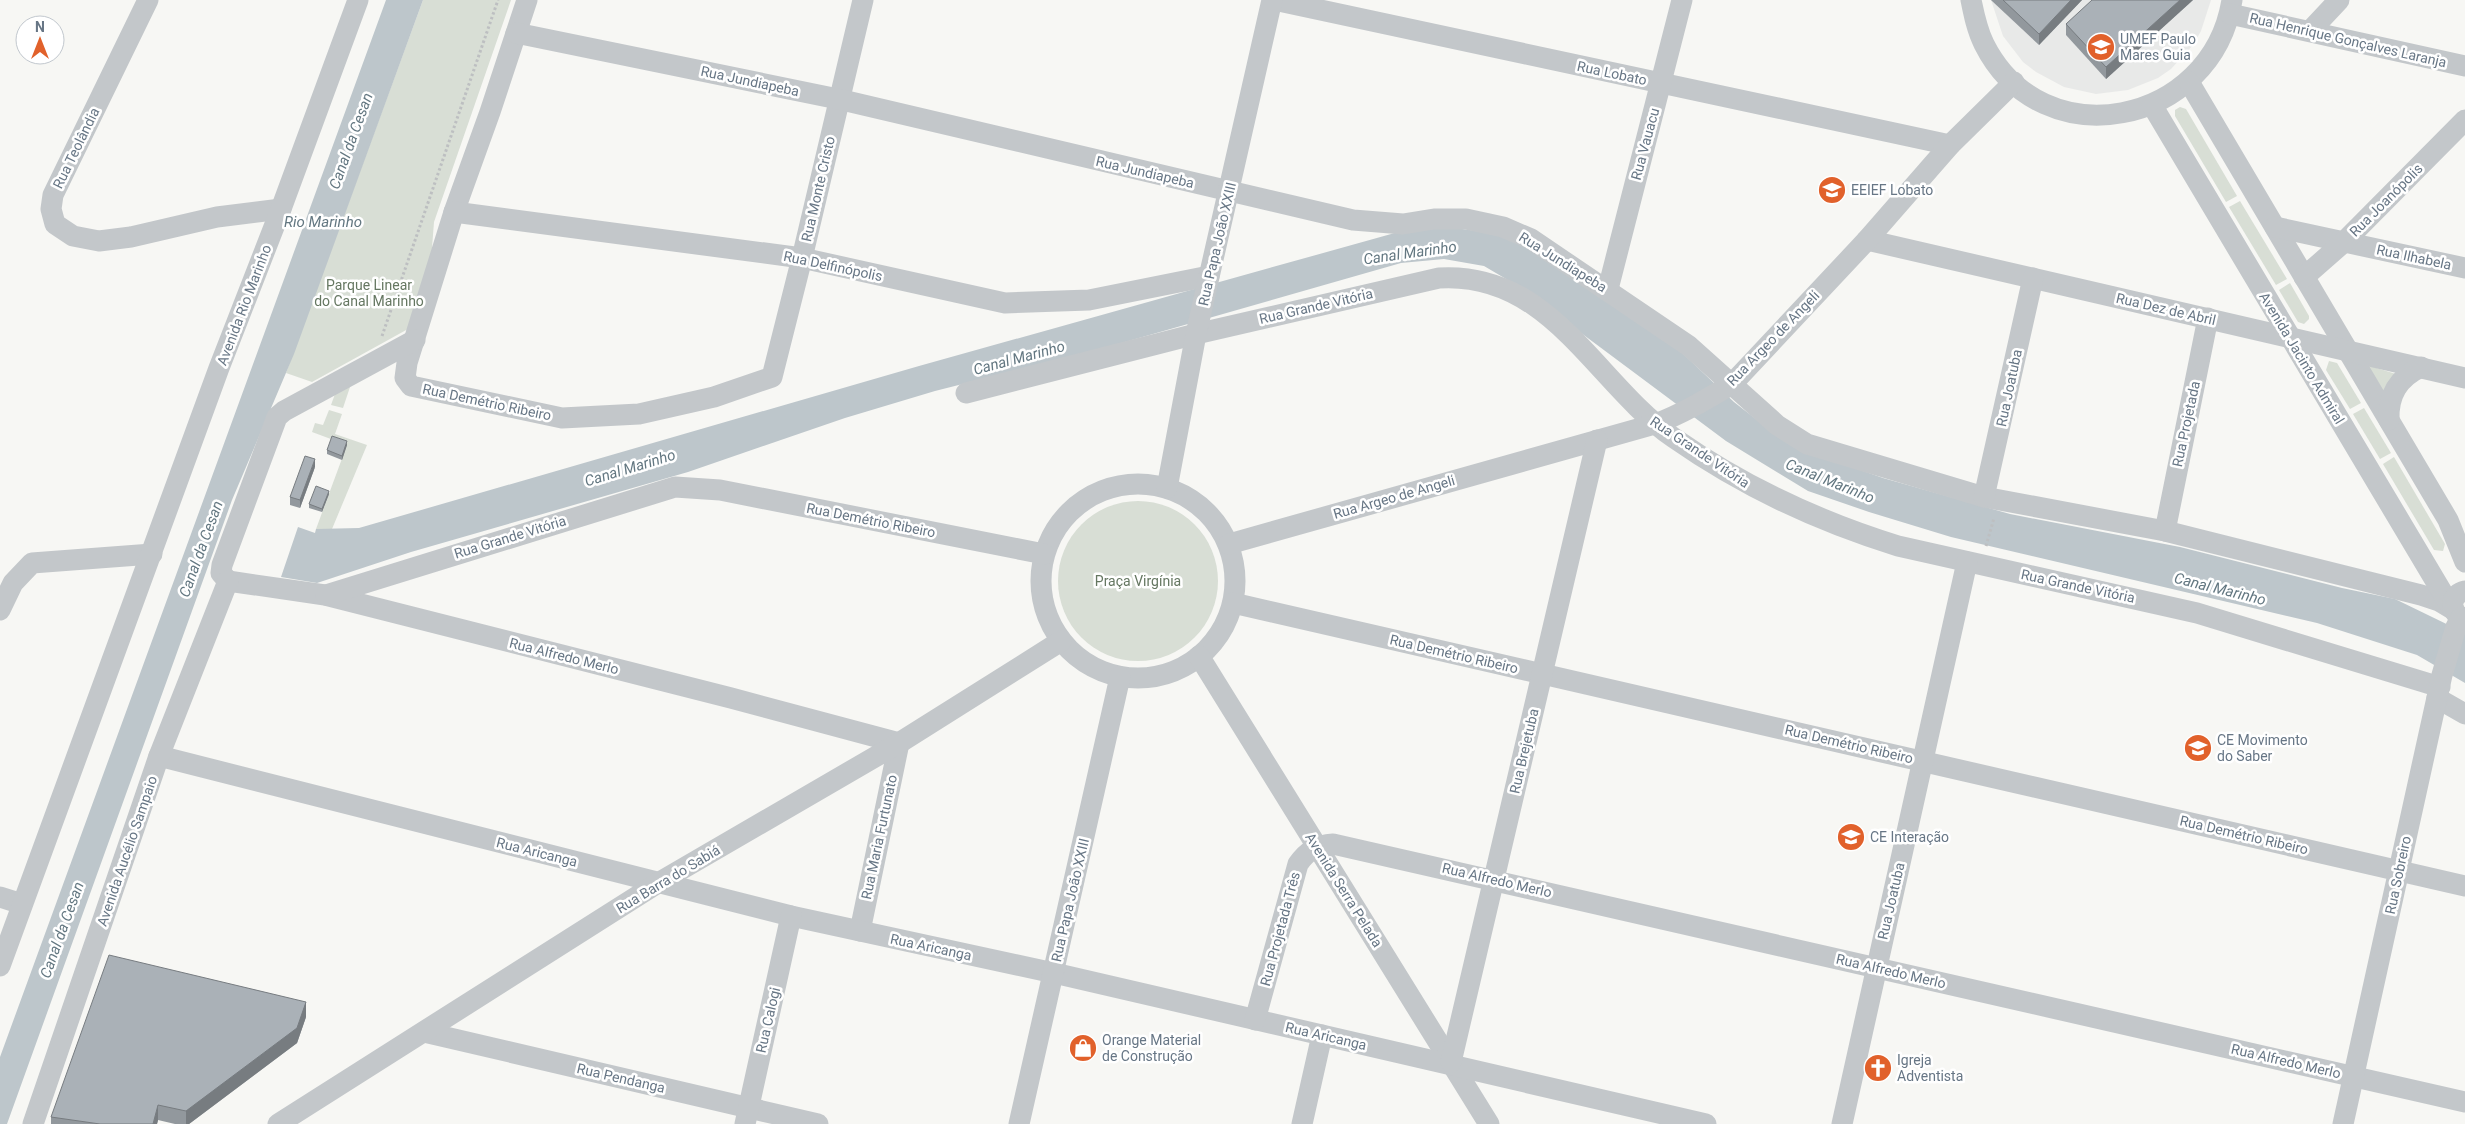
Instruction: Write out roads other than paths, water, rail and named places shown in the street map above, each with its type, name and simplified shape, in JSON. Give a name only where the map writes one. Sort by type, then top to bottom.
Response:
[{"type":"street","name":"Rua Teolândia","points":[[148,0],[53,194],[52,209],[55,224],[73,236],[98,241],[131,237],[217,218],[281,210]]},
{"type":"street","name":"Avenida Rio Marinho","points":[[152,554],[219,368],[281,210],[358,0]]},
{"type":"street","points":[[228,581],[221,573],[222,565],[277,417],[284,411],[415,340],[454,212],[527,0]]},
{"type":"street","name":"Rua Monte Cristo","points":[[772,377],[863,0]]},
{"type":"street","name":"Rua Lobato","points":[[1273,0],[1950,145]]},
{"type":"street","name":"Rua Papa João XXIII","points":[[1167,488],[1197,329],[1273,0]]},
{"type":"street","name":"Rua Vauacu","points":[[1608,289],[1682,0]]},
{"type":"street","points":[[1971,0],[1984,44],[1997,64],[2014,82],[2030,95],[2049,104],[2069,111],[2090,115],[2131,112],[2170,96],[2189,82],[2202,69],[2214,52],[2231,7]]},
{"type":"street","points":[[2310,31],[2339,0]]},
{"type":"street","name":"Rua Henrique Gonçalves Laranja","points":[[2231,7],[2310,31],[2465,66]]},
{"type":"street","name":"Rua Jundiapeba","points":[[516,33],[838,99],[1230,192],[1379,223],[1466,219],[1503,227],[1531,239],[1608,289],[1689,346],[1727,387]]},
{"type":"street","name":"Rua Argeo de Angeli","points":[[1229,544],[1655,424],[1676,416],[1727,387],[1867,240],[1950,145],[2014,82]]},
{"type":"street","points":[[2189,82],[2448,520],[2465,562]]},
{"type":"street","name":"Avenida Jacinto Admiral","points":[[2152,104],[2290,337],[2427,587],[2460,619]]},
{"type":"street","name":"Rua Joanópolis","points":[[2304,278],[2344,242],[2465,120]]},
{"type":"street","name":"Rua Delfinópolis","points":[[454,212],[802,258],[1005,303],[1088,300],[1209,280]]},
{"type":"street","name":"Rua Ilhabela","points":[[2274,227],[2465,268]]},
{"type":"street","name":"Rua Dez de Abril","points":[[1867,240],[2465,377]]},
{"type":"street","name":"Rua Grande Vitória","points":[[966,393],[1197,329],[1439,278],[1462,277],[1484,280],[1508,290],[1560,325],[1655,424],[1725,472],[1789,506],[1861,534],[1967,562],[2197,613],[2440,687],[2465,714]]},
{"type":"street","name":"Rua Joatuba","points":[[1990,503],[2033,278]]},
{"type":"street","name":"Rua Projetada","points":[[2165,530],[2208,318]]},
{"type":"street","name":"Rua Demétrio Ribeiro","points":[[415,340],[405,372],[405,378],[411,386],[562,418],[639,414],[714,397],[772,377]]},
{"type":"street","points":[[2388,420],[2390,398],[2395,388],[2410,372],[2420,367]]},
{"type":"street","points":[[1727,387],[1807,444],[1990,503],[2165,530],[2427,587]]},
{"type":"street","name":"Rua Brejetuba","points":[[1452,1064],[1597,440]]},
{"type":"street","points":[[1132,484],[1167,488],[1187,496],[1204,508],[1219,525],[1229,544],[1236,573],[1233,603],[1218,636],[1199,656],[1182,667],[1162,674],[1141,678],[1120,677],[1087,664],[1061,641],[1050,622],[1043,600],[1041,577],[1044,554],[1064,518],[1077,506],[1097,493],[1132,484]]},
{"type":"street","name":"Rua Grande Vitória","points":[[325,595],[649,494],[675,487],[697,488]]},
{"type":"street","name":"Rua Demétrio Ribeiro","points":[[697,488],[720,490],[1044,554]]},
{"type":"street","points":[[0,610],[13,583],[32,563],[152,554],[0,966]]},
{"type":"street","name":"Rua Joatuba","points":[[1842,1124],[1967,562]]},
{"type":"street","name":"Rua Alfredo Merlo","points":[[228,581],[325,595],[731,698],[899,743]]},
{"type":"street","name":"Avenida Aucélio Sampaio","points":[[33,1124],[159,756],[228,581]]},
{"type":"street","name":"Rua Sobreiro","points":[[2343,1124],[2440,687],[2460,619],[2455,596],[2465,590]]},
{"type":"street","name":"Rua Demétrio Ribeiro","points":[[1233,603],[2465,886]]},
{"type":"street","name":"Rua Barra do Sabiá","points":[[278,1124],[658,883],[899,743],[1061,641]]},
{"type":"street","name":"Avenida Serra Pelada","points":[[1199,656],[1489,1124]]},
{"type":"street","name":"Rua Papa João XXIII","points":[[1019,1124],[1120,677]]},
{"type":"street","name":"Rua Maria Furtunato","points":[[860,932],[899,743]]},
{"type":"street","name":"Rua Aricanga","points":[[159,756],[791,916],[1054,973],[1706,1124]]},
{"type":"street","name":"Rua Alfredo Merlo","points":[[1317,846],[1340,845],[2465,1102]]},
{"type":"street","name":"Rua Projetada Três","points":[[1255,1020],[1298,864],[1317,846]]},
{"type":"street","points":[[0,897],[22,904]]},
{"type":"street","name":"Rua Calogi","points":[[747,1116],[791,916]]},
{"type":"street","name":"Rua Pendanga","points":[[424,1032],[747,1116],[818,1124]]},
{"type":"street","points":[[1302,1124],[1322,1035]]},
{"type":"water","name":"Rio Marinho","points":[[386,0],[423,0],[294,354],[232,500],[7,1124],[0,1124],[0,1057]]},
{"type":"water","name":"Canal Marinho","points":[[1440,226],[1514,236],[1659,331],[1734,402],[1775,434],[1801,449],[1883,478],[2010,514],[2180,547],[2342,588],[2395,599],[2465,633],[2465,683],[2417,655],[2317,623],[1951,537],[1808,491],[1726,441],[1518,286],[1484,266],[1444,259],[1401,263],[1090,352],[935,391],[845,418],[688,472],[411,552],[317,583],[281,577],[298,527],[315,533],[316,529],[359,528],[919,366],[1409,229]]},
{"type":"place","name":"UMEF Paulo Mares Guia","points":[[2101,47]]},
{"type":"place","name":"EEIEF Lobato","points":[[1832,190]]},
{"type":"place","name":"CE Movimento do Saber","points":[[2198,748]]},
{"type":"place","name":"CE Interação","points":[[1851,837]]},
{"type":"place","name":"Orange Material de Construção","points":[[1083,1048]]},
{"type":"place","name":"Igreja Adventista","points":[[1878,1068]]},
{"type":"water label","name":"Canal da Cesan","points":[[351,141]]},
{"type":"water label","name":"Canal da Cesan","points":[[201,549]]},
{"type":"water label","name":"Canal da Cesan","points":[[62,930]]},
{"type":"park label","name":"Parque Linear do Canal Marinho","points":[[369,294]]},
{"type":"park label","name":"Praça Virgínia","points":[[1138,581]]}]
